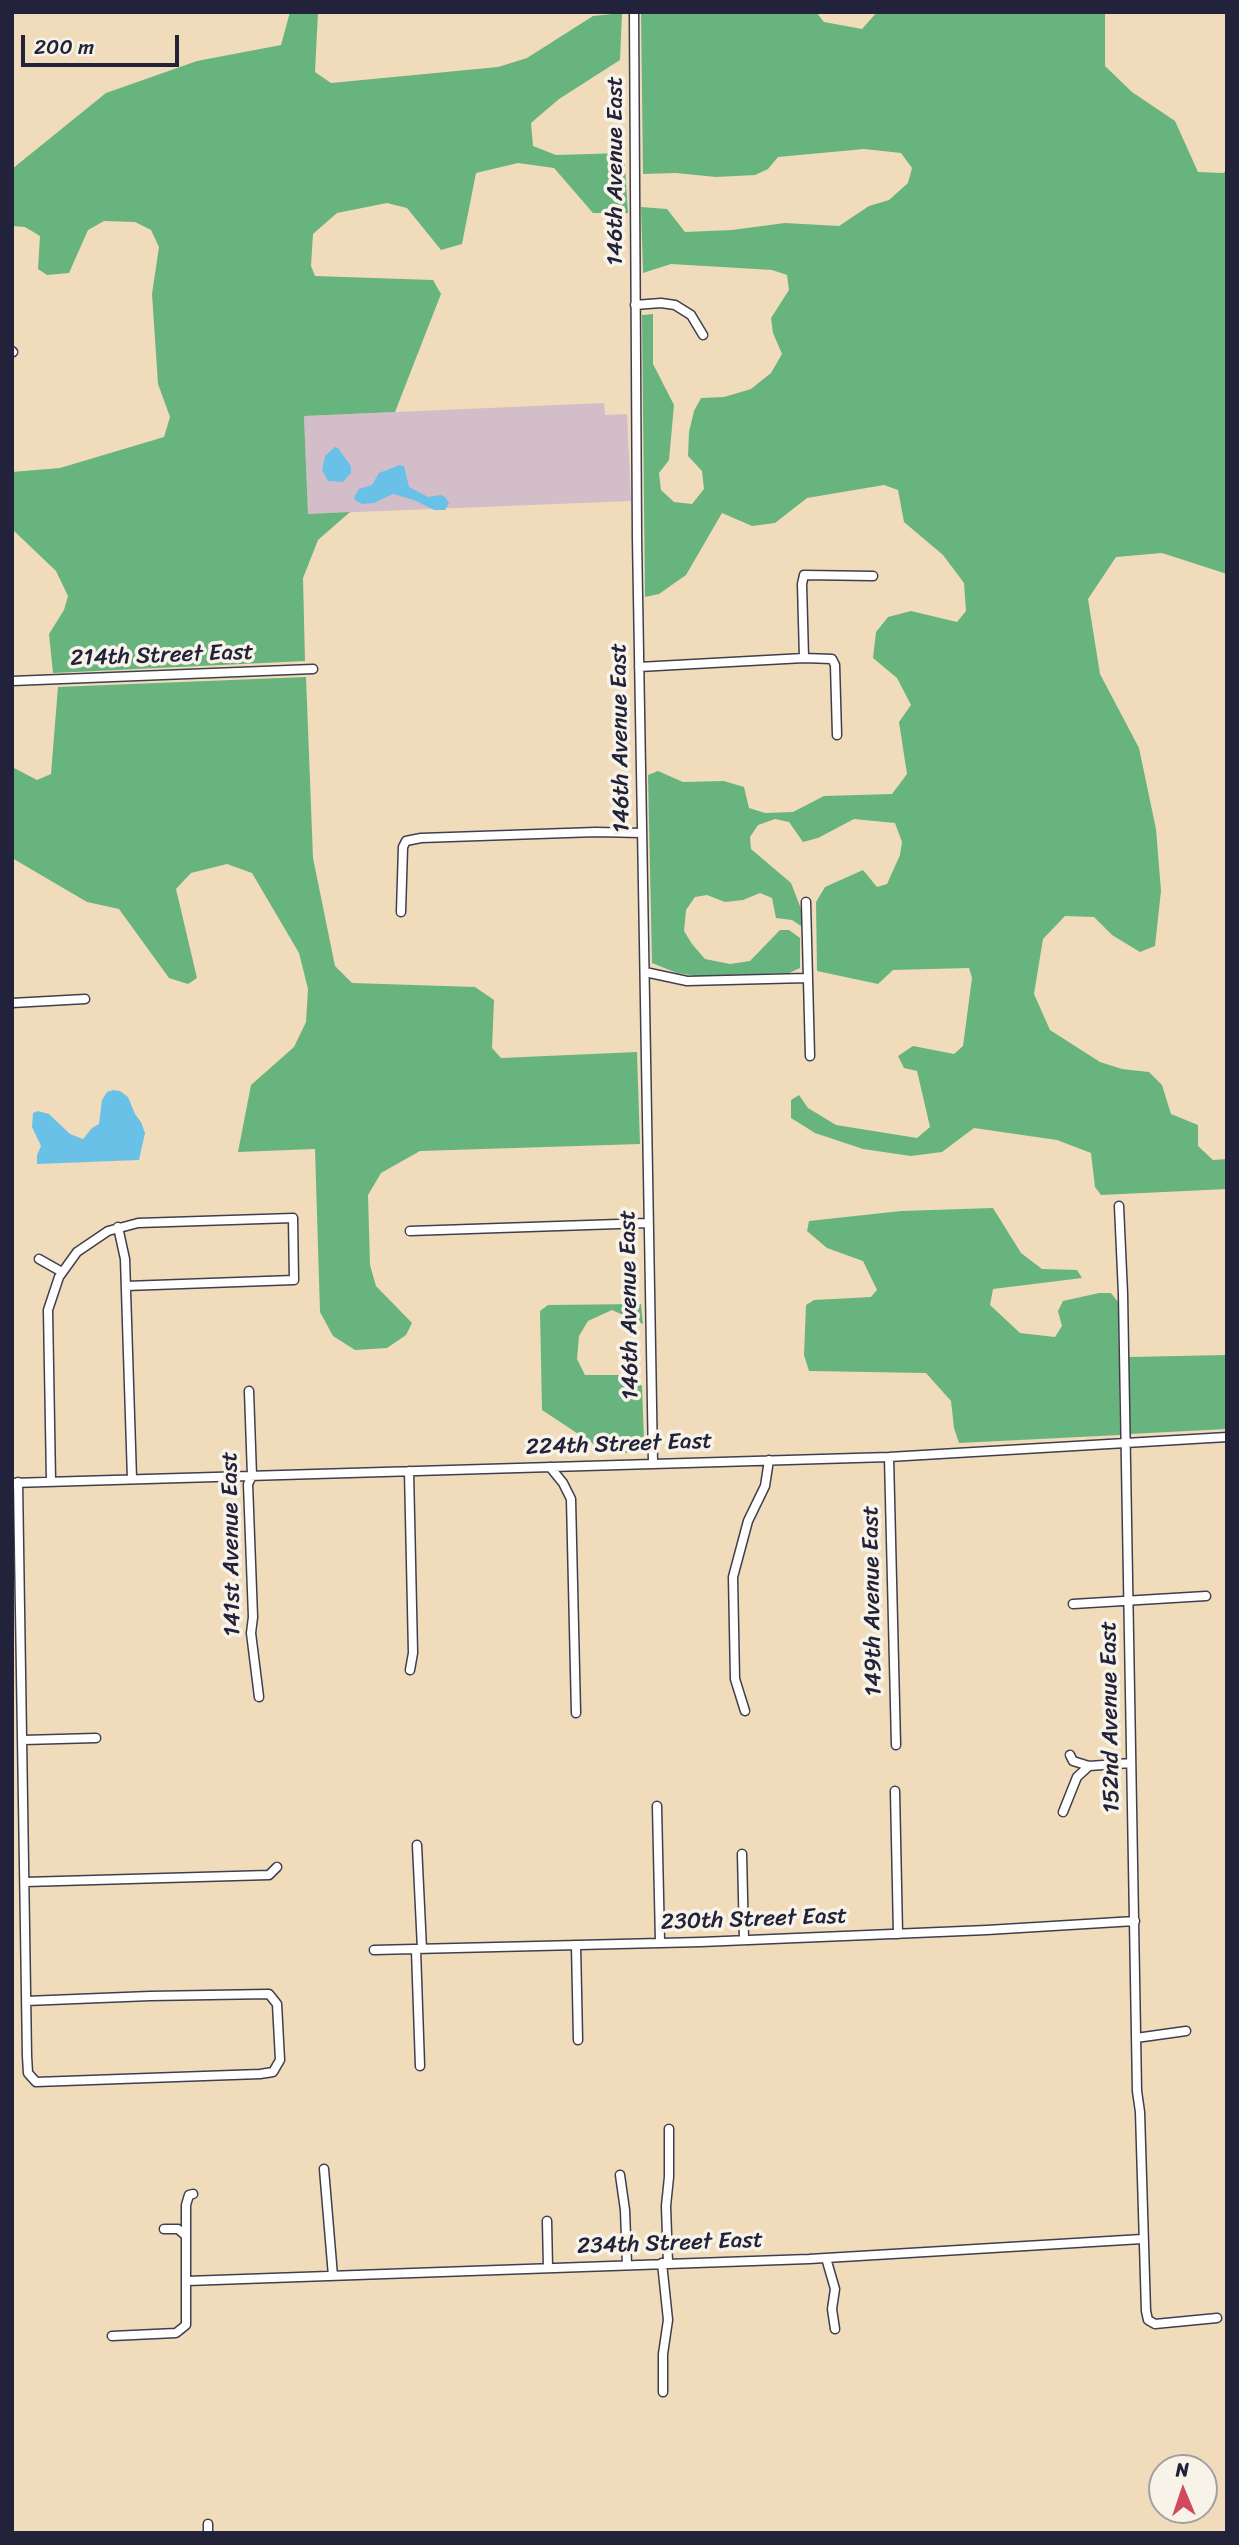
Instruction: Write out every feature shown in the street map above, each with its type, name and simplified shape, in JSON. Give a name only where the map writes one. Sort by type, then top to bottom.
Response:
[{"type":"street","name":"146th Avenue East","points":[[634,12],[639,667],[653,1463]]},
{"type":"street","points":[[635,305],[675,305],[691,315],[703,335]]},
{"type":"street","points":[[804,658],[804,575],[873,576]]},
{"type":"street","points":[[639,667],[828,658],[834,662],[837,735]]},
{"type":"street","name":"214th Street East","points":[[12,681],[313,669]]},
{"type":"street","points":[[401,912],[403,845],[406,841],[421,838],[596,832],[642,833]]},
{"type":"street","points":[[806,902],[810,1056]]},
{"type":"street","points":[[645,972],[687,981],[807,978]]},
{"type":"street","points":[[12,1003],[85,999]]},
{"type":"street","name":"152nd Avenue East","points":[[1119,1206],[1142,2239]]},
{"type":"street","points":[[51,1481],[48,1321],[51,1298],[70,1260],[86,1244],[118,1227],[138,1223],[293,1218],[294,1280],[126,1286]]},
{"type":"street","points":[[410,1231],[648,1223]]},
{"type":"street","points":[[118,1227],[124,1247],[132,1479]]},
{"type":"street","points":[[39,1259],[62,1272]]},
{"type":"street","name":"141st Avenue East","points":[[249,1391],[252,1476],[248,1484],[253,1617],[251,1633],[259,1697]]},
{"type":"street","name":"224th Street East","points":[[15,1483],[889,1457],[1227,1437]]},
{"type":"street","name":"149th Avenue East","points":[[889,1457],[897,1745]]},
{"type":"street","points":[[745,1712],[736,1685],[734,1668],[734,1572],[748,1521],[765,1486],[769,1460]]},
{"type":"street","points":[[550,1467],[571,1499],[576,1713]]},
{"type":"street","points":[[409,1471],[413,1653],[410,1670]]},
{"type":"street","points":[[15,1483],[23,1740],[25,1882],[26,2001],[27,2068],[32,2080],[36,2082],[260,2074],[276,2069],[280,2060],[277,2004],[272,1996],[195,1995],[26,2001]]},
{"type":"street","points":[[1073,1604],[1206,1596]]},
{"type":"street","points":[[23,1740],[96,1738]]},
{"type":"street","points":[[1079,1774],[1072,1770],[1071,1758],[1089,1766],[1131,1763]]},
{"type":"street","points":[[1062,1812],[1079,1774],[1089,1766]]},
{"type":"street","points":[[895,1791],[898,1934]]},
{"type":"street","points":[[657,1806],[660,1942]]},
{"type":"street","points":[[417,1845],[420,2066]]},
{"type":"street","points":[[742,1854],[744,1940]]},
{"type":"street","points":[[25,1882],[269,1875],[277,1867]]},
{"type":"street","name":"230th Street East","points":[[374,1950],[744,1940],[1135,1921]]},
{"type":"street","points":[[576,1945],[578,2040]]},
{"type":"street","points":[[1136,2038],[1186,2031]]},
{"type":"street","points":[[663,2392],[663,2354],[668,2320],[665,2263],[669,2129]]},
{"type":"street","points":[[324,2169],[333,2276]]},
{"type":"street","points":[[620,2175],[624,2199],[627,2265]]},
{"type":"street","points":[[112,2336],[176,2333],[185,2328],[186,2206],[189,2195],[193,2194]]},
{"type":"street","points":[[547,2221],[548,2268]]},
{"type":"street","points":[[164,2228],[177,2229],[185,2235]]},
{"type":"street","points":[[1142,2239],[1148,2320],[1162,2324],[1217,2318]]},
{"type":"street","name":"234th Street East","points":[[187,2281],[826,2258],[1142,2239]]},
{"type":"street","points":[[826,2258],[835,2289],[832,2306],[835,2329]]},
{"type":"shaded area","points":[[604,403],[605,415],[627,414],[631,501],[308,514],[304,416]]},
{"type":"green space","points":[[290,12],[318,12],[315,72],[331,83],[498,67],[527,58],[593,16],[622,13],[620,60],[559,99],[531,123],[533,146],[556,155],[624,153],[628,213],[593,213],[554,168],[518,163],[476,173],[462,244],[441,250],[407,208],[387,203],[337,213],[313,234],[311,266],[315,276],[433,280],[441,294],[395,412],[304,416],[308,514],[350,512],[318,540],[303,578],[305,661],[53,673],[49,634],[64,610],[68,596],[56,571],[12,529],[12,472],[60,468],[164,437],[170,417],[158,384],[152,294],[159,247],[151,230],[135,222],[104,221],[88,230],[69,273],[47,275],[38,269],[40,236],[25,227],[12,226],[12,169],[106,93],[197,61],[281,45]]},
{"type":"green space","points":[[641,12],[816,12],[824,22],[862,29],[877,12],[1105,12],[1105,66],[1132,92],[1175,121],[1198,172],[1227,171],[1227,574],[1162,553],[1116,557],[1088,599],[1100,674],[1139,748],[1156,829],[1161,891],[1155,946],[1140,952],[1112,935],[1094,917],[1065,916],[1043,939],[1034,994],[1050,1030],[1100,1062],[1122,1069],[1149,1072],[1162,1085],[1171,1114],[1198,1125],[1198,1146],[1213,1160],[1227,1159],[1227,1189],[1101,1195],[1095,1187],[1091,1153],[1057,1140],[974,1128],[942,1152],[911,1156],[863,1149],[815,1133],[791,1118],[791,1100],[799,1095],[808,1108],[836,1125],[917,1138],[930,1127],[917,1071],[904,1068],[898,1056],[913,1046],[954,1054],[963,1046],[972,978],[969,968],[893,970],[878,984],[817,971],[816,902],[825,887],[863,870],[877,887],[887,884],[900,855],[902,842],[895,823],[854,819],[818,838],[803,842],[789,822],[775,819],[758,825],[750,837],[751,849],[791,883],[803,914],[801,926],[792,920],[776,918],[772,898],[760,893],[743,900],[725,902],[707,895],[695,897],[686,910],[684,931],[705,959],[730,964],[750,961],[780,930],[789,930],[800,938],[800,968],[789,973],[696,976],[677,973],[652,963],[648,775],[658,771],[683,782],[724,781],[744,787],[749,808],[765,813],[793,812],[824,796],[892,794],[907,774],[899,722],[911,705],[897,678],[873,658],[876,632],[888,617],[911,611],[957,622],[966,611],[964,583],[943,555],[904,522],[898,490],[884,485],[807,498],[775,523],[752,526],[722,513],[686,575],[659,594],[645,597],[642,315],[653,314],[653,364],[674,405],[669,460],[659,473],[661,490],[674,502],[692,504],[704,489],[702,471],[688,456],[689,432],[694,411],[701,398],[724,397],[751,389],[771,373],[782,354],[773,333],[771,318],[789,290],[787,275],[772,270],[671,264],[643,273],[641,207],[667,209],[685,232],[732,230],[785,223],[839,226],[869,206],[889,200],[908,183],[912,168],[901,153],[864,149],[778,157],[768,169],[755,175],[716,177],[676,173],[643,174]]},
{"type":"green space","points":[[306,677],[313,858],[335,966],[352,983],[475,987],[494,1000],[492,1048],[501,1058],[637,1052],[640,1144],[420,1151],[381,1173],[368,1195],[370,1265],[376,1286],[412,1323],[406,1335],[387,1348],[355,1350],[333,1336],[320,1312],[315,1149],[238,1152],[251,1085],[294,1047],[306,1022],[308,989],[299,953],[252,873],[227,864],[191,873],[176,889],[197,978],[188,984],[169,978],[119,909],[87,902],[12,858],[12,767],[37,780],[51,774],[58,687]]},
{"type":"green space","points":[[993,1208],[1021,1253],[1042,1269],[1077,1270],[1082,1278],[993,1289],[990,1305],[1020,1333],[1055,1337],[1062,1326],[1058,1311],[1063,1301],[1111,1293],[1118,1302],[1120,1435],[959,1443],[954,1428],[951,1401],[926,1373],[809,1371],[804,1355],[806,1305],[814,1300],[871,1297],[877,1290],[863,1261],[827,1248],[807,1231],[809,1221],[901,1211]]},
{"type":"green space","points":[[641,1304],[643,1324],[612,1310],[588,1321],[579,1336],[577,1359],[585,1375],[626,1375],[642,1386],[644,1441],[639,1451],[617,1454],[595,1445],[542,1410],[540,1311],[548,1305]]},
{"type":"green space","points":[[1227,1355],[1227,1429],[1129,1434],[1129,1357]]},
{"type":"water","points":[[335,447],[351,466],[351,473],[343,482],[328,481],[322,470],[325,456]]},
{"type":"water","points":[[404,466],[409,487],[428,497],[445,497],[449,503],[445,510],[434,510],[393,494],[374,503],[362,504],[355,500],[359,489],[372,485],[379,473]]},
{"type":"water","points":[[113,1090],[128,1097],[141,1122],[145,1133],[139,1160],[37,1164],[41,1146],[32,1127],[33,1113],[38,1111],[49,1114],[70,1134],[83,1139],[99,1124],[102,1100],[107,1092]]}]
